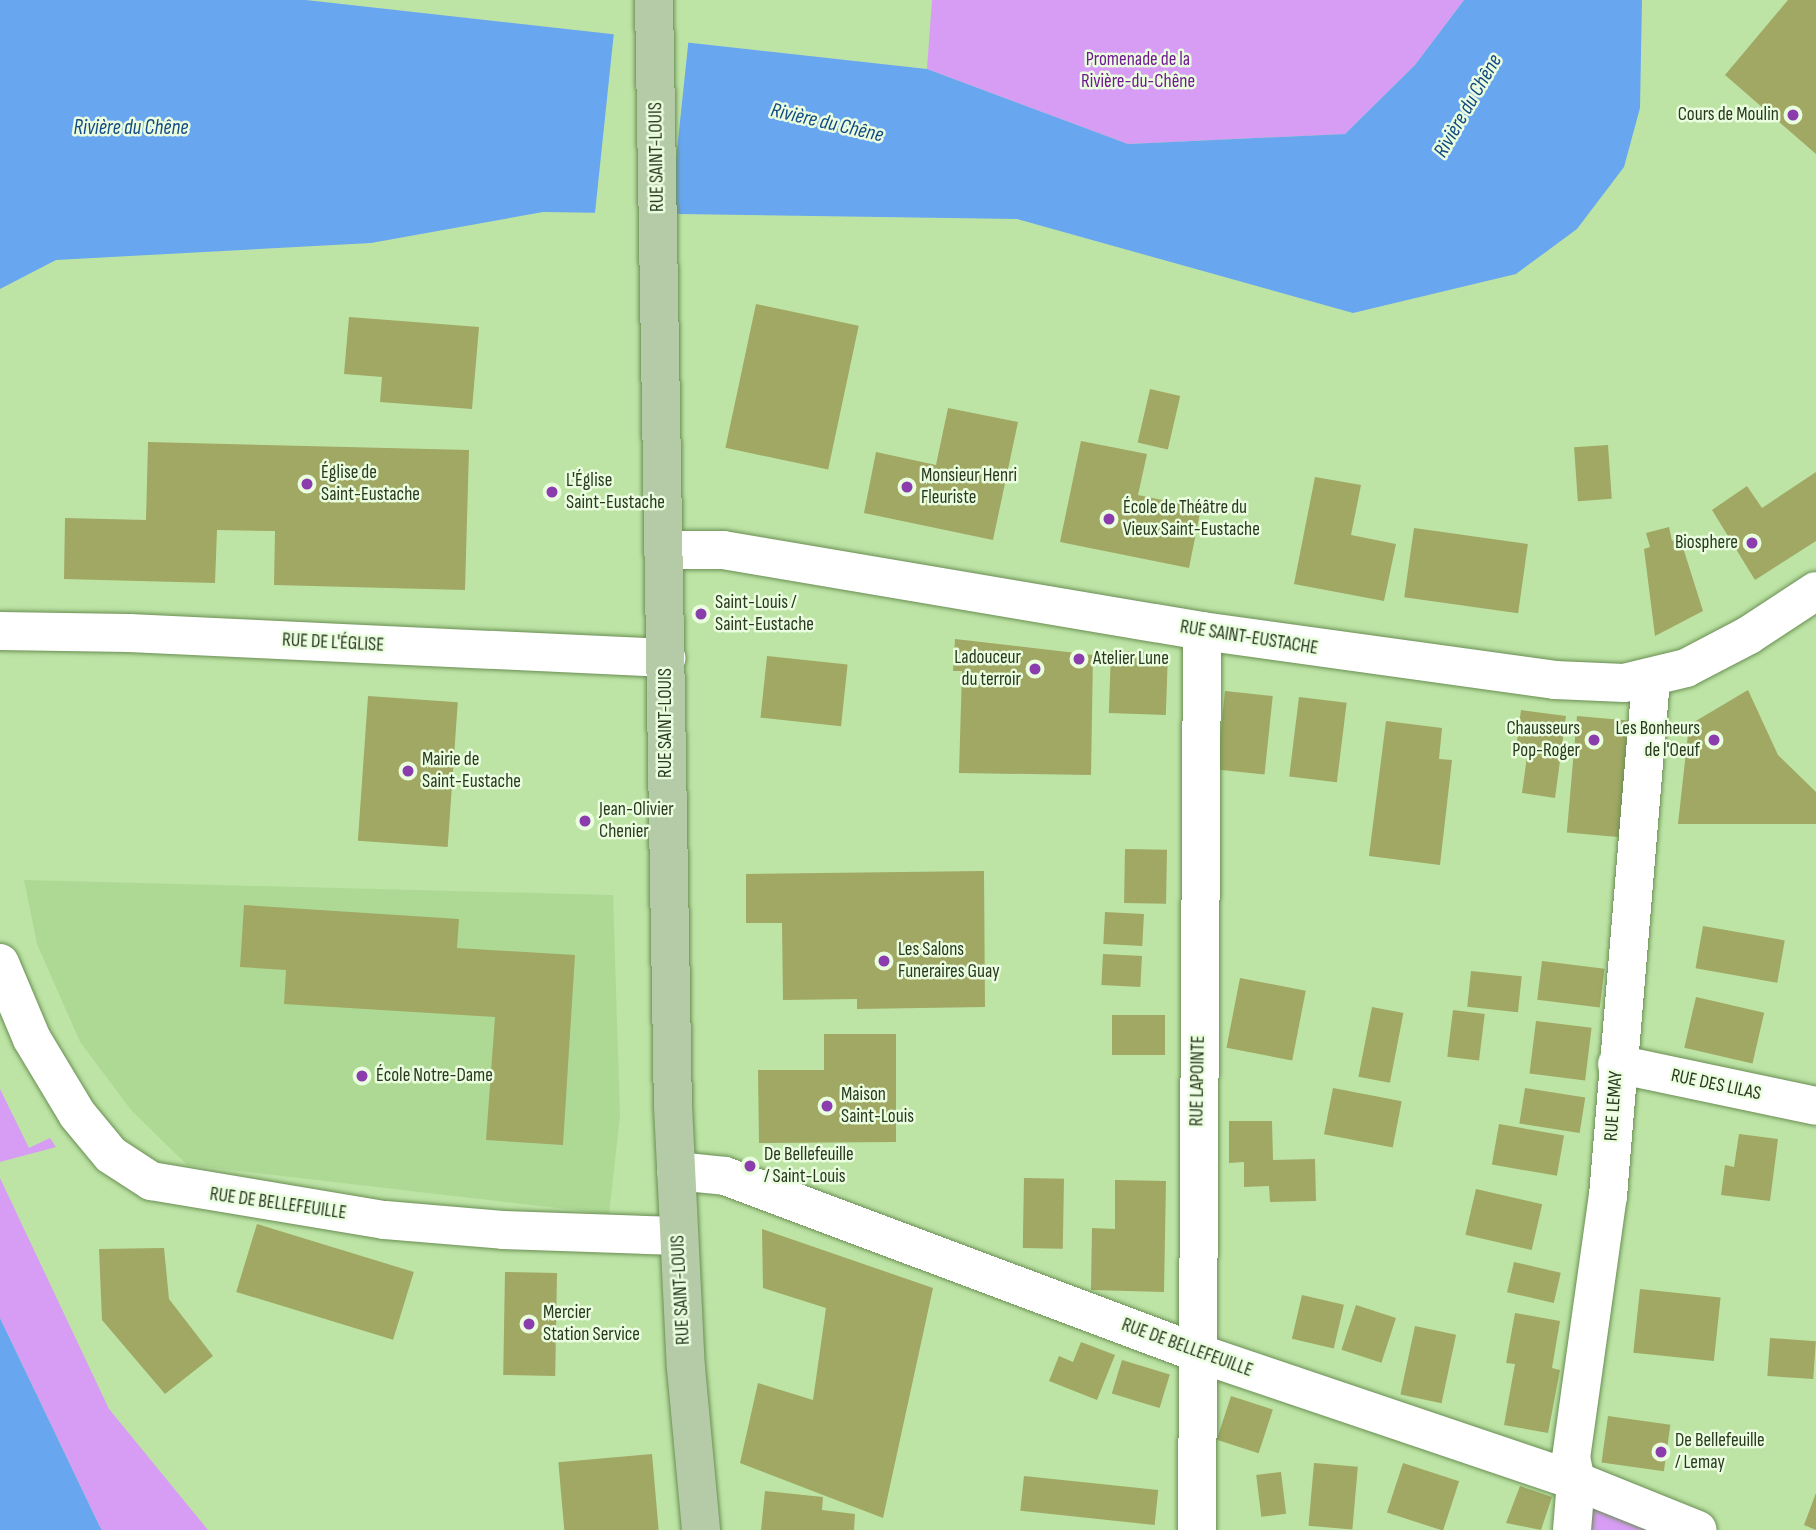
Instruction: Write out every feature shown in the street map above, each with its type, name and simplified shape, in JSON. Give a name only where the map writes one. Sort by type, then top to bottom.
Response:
[{"type":"main road","name":"RUE SAINT-LOUIS","points":[[654,16],[677,1236],[701,1530]]},
{"type":"street","name":"RUE SAINT-EUSTACHE","points":[[664,550],[723,550],[1202,631],[1555,680],[1651,680],[1686,668],[1749,635],[1816,591]]},
{"type":"street","name":"RUE DE L'ÉGLISE","points":[[0,631],[143,634],[666,659]]},
{"type":"street","name":"RUE LAPOINTE","points":[[1197,1530],[1195,1352],[1202,631]]},
{"type":"street","name":"RUE LEMAY","points":[[1572,1530],[1576,1481],[1571,1458],[1608,1196],[1651,680]]},
{"type":"street","name":"RUE DE BELLEFEUILLE","points":[[0,963],[32,1039],[77,1114],[111,1155],[151,1181],[399,1221],[548,1233],[677,1236]]},
{"type":"street","name":"RUE DES LILAS","points":[[1617,1064],[1816,1106]]},
{"type":"street","name":"RUE DE BELLEFEUILLE","points":[[676,1171],[725,1176],[1195,1352],[1576,1481],[1698,1530]]},
{"type":"shaded area","name":"École Notre-Dame","points":[[24,880],[613,895],[620,1116],[609,1214],[187,1165],[131,1110],[80,1042],[37,944]]},
{"type":"green space","name":"Promenade de la Rivière-du-Chêne","points":[[932,0],[1464,0],[1415,65],[1345,134],[1128,144],[927,69]]},
{"type":"green space","points":[[0,1089],[29,1148],[50,1138],[56,1147],[0,1162]]},
{"type":"green space","points":[[0,1178],[109,1409],[208,1530],[102,1530],[99,1525],[0,1318]]},
{"type":"green space","points":[[1576,1481],[1678,1530],[1572,1530]]},
{"type":"water","name":"Rivière du Chêne","points":[[0,0],[306,0],[927,69],[1128,144],[1345,134],[1415,65],[1464,0],[1642,0],[1640,108],[1624,167],[1577,229],[1516,274],[1353,313],[1017,219],[543,212],[371,243],[56,260],[0,289]]},
{"type":"water","points":[[0,1318],[99,1525],[102,1530],[0,1530]]},
{"type":"pier","points":[[614,32],[689,40],[669,223],[595,215]]},
{"type":"building","name":"Cours de Moulin","points":[[1788,0],[1816,0],[1816,154],[1725,75]]},
{"type":"building","points":[[756,304],[859,326],[828,470],[725,448]]},
{"type":"building","points":[[349,317],[479,327],[472,409],[380,402],[382,377],[344,374]]},
{"type":"building","points":[[1150,389],[1180,396],[1168,450],[1138,443]]},
{"type":"building","points":[[948,408],[1018,422],[993,540],[864,513],[876,452],[936,465]]},
{"type":"building","points":[[1081,441],[1147,454],[1138,495],[1201,508],[1189,568],[1060,542]]},
{"type":"building","name":"Église de Saint-Eustache","points":[[148,442],[469,450],[465,590],[274,585],[275,531],[217,530],[215,583],[64,579],[65,518],[146,520]]},
{"type":"building","points":[[1608,445],[1612,499],[1578,501],[1574,447]]},
{"type":"building","points":[[1816,472],[1816,541],[1755,580],[1712,510],[1747,486],[1762,508]]},
{"type":"building","points":[[1315,477],[1361,485],[1351,535],[1396,544],[1384,601],[1294,584]]},
{"type":"building","points":[[1669,527],[1672,541],[1680,538],[1703,611],[1655,636],[1644,549],[1650,547],[1646,533]]},
{"type":"building","points":[[1414,528],[1528,544],[1518,613],[1404,597]]},
{"type":"building","points":[[955,639],[1093,655],[1091,775],[959,773],[962,671],[953,671]]},
{"type":"building","points":[[1111,651],[1168,653],[1166,715],[1109,713]]},
{"type":"building","points":[[767,656],[848,664],[841,726],[761,718]]},
{"type":"building","points":[[1748,690],[1778,755],[1816,792],[1816,824],[1678,824],[1689,725]]},
{"type":"building","points":[[1225,691],[1273,696],[1264,775],[1217,770]]},
{"type":"building","name":"Mairie de Saint-Eustache","points":[[368,696],[458,702],[448,847],[358,841]]},
{"type":"building","points":[[1299,697],[1347,703],[1337,782],[1289,776]]},
{"type":"building","points":[[1521,710],[1566,716],[1555,798],[1522,793],[1528,749],[1516,748]]},
{"type":"building","points":[[1577,716],[1634,721],[1624,838],[1567,833]]},
{"type":"building","points":[[1386,721],[1442,728],[1439,759],[1452,760],[1440,865],[1369,856]]},
{"type":"building","points":[[1125,849],[1167,850],[1166,904],[1124,903]]},
{"type":"building","name":"Les Salons Funeraires Guay","points":[[984,871],[985,1007],[857,1009],[857,999],[783,1000],[782,923],[746,923],[746,874]]},
{"type":"building","points":[[244,905],[459,919],[457,948],[575,955],[563,1145],[486,1140],[495,1017],[284,1004],[286,970],[240,967]]},
{"type":"building","points":[[1105,912],[1144,914],[1142,946],[1103,944]]},
{"type":"building","points":[[1703,926],[1785,940],[1777,983],[1696,968]]},
{"type":"building","points":[[1103,954],[1142,956],[1140,987],[1101,985]]},
{"type":"building","points":[[1542,961],[1605,969],[1600,1007],[1537,1000]]},
{"type":"building","points":[[1471,971],[1522,976],[1518,1012],[1467,1007]]},
{"type":"building","points":[[1240,978],[1306,991],[1292,1060],[1226,1048]]},
{"type":"building","points":[[1696,997],[1764,1013],[1753,1063],[1684,1048]]},
{"type":"building","points":[[1372,1007],[1403,1013],[1390,1083],[1358,1077]]},
{"type":"building","points":[[1453,1010],[1485,1014],[1479,1061],[1447,1057]]},
{"type":"building","points":[[1112,1015],[1165,1015],[1165,1055],[1112,1055]]},
{"type":"building","points":[[1536,1021],[1592,1028],[1585,1080],[1530,1074]]},
{"type":"building","name":"Maison Saint-Louis","points":[[824,1034],[896,1034],[896,1142],[759,1143],[758,1070],[824,1070]]},
{"type":"building","points":[[1333,1088],[1402,1101],[1393,1147],[1324,1134]]},
{"type":"building","points":[[1525,1088],[1585,1098],[1580,1133],[1519,1124]]},
{"type":"building","points":[[1229,1121],[1272,1121],[1273,1160],[1315,1159],[1316,1201],[1270,1202],[1269,1186],[1244,1187],[1244,1162],[1229,1163]]},
{"type":"building","points":[[1499,1124],[1564,1135],[1557,1176],[1492,1164]]},
{"type":"building","points":[[1739,1134],[1778,1139],[1770,1201],[1721,1195],[1725,1165],[1734,1167]]},
{"type":"building","points":[[1024,1178],[1064,1179],[1063,1249],[1023,1248]]},
{"type":"building","points":[[1115,1180],[1166,1181],[1164,1292],[1091,1290],[1092,1228],[1115,1229]]},
{"type":"building","points":[[1476,1189],[1542,1204],[1532,1250],[1465,1235]]},
{"type":"building","points":[[257,1224],[414,1272],[393,1340],[236,1292]]},
{"type":"building","points":[[762,1229],[933,1288],[883,1518],[740,1463],[758,1383],[813,1400],[826,1308],[763,1288]]},
{"type":"building","points":[[164,1248],[169,1299],[213,1356],[165,1394],[102,1320],[99,1249]]},
{"type":"building","points":[[1514,1262],[1561,1273],[1554,1303],[1507,1292]]},
{"type":"building","name":"Mercier Station Service","points":[[505,1272],[557,1273],[555,1376],[503,1375]]},
{"type":"building","points":[[1640,1289],[1721,1297],[1714,1361],[1633,1353]]},
{"type":"building","points":[[1302,1295],[1344,1305],[1334,1349],[1292,1339]]},
{"type":"building","points":[[1356,1305],[1396,1318],[1381,1363],[1341,1350]]},
{"type":"building","points":[[1515,1313],[1560,1321],[1552,1368],[1560,1370],[1548,1433],[1504,1425],[1515,1364],[1506,1363]]},
{"type":"building","points":[[1415,1326],[1456,1335],[1442,1403],[1400,1394]]},
{"type":"building","points":[[1770,1338],[1816,1341],[1813,1379],[1767,1376]]},
{"type":"building","points":[[1081,1342],[1115,1355],[1097,1400],[1049,1381],[1059,1356],[1073,1362]]},
{"type":"building","points":[[1122,1360],[1170,1375],[1160,1408],[1112,1393]]},
{"type":"building","points":[[1231,1396],[1273,1410],[1259,1453],[1217,1440]]},
{"type":"building","points":[[1608,1416],[1670,1425],[1664,1471],[1601,1463]]},
{"type":"building","points":[[652,1454],[659,1530],[564,1530],[558,1462]]},
{"type":"building","points":[[1314,1463],[1358,1467],[1352,1530],[1309,1526]]},
{"type":"building","points":[[1403,1463],[1459,1481],[1443,1530],[1387,1512]]},
{"type":"building","points":[[1281,1472],[1286,1514],[1261,1517],[1256,1475]]},
{"type":"building","points":[[1024,1476],[1158,1490],[1155,1525],[1020,1511]]},
{"type":"building","points":[[1520,1486],[1552,1497],[1541,1530],[1506,1523]]},
{"type":"building","points":[[765,1491],[823,1497],[822,1510],[855,1514],[854,1530],[761,1530]]},
{"type":"building","points":[[1816,1493],[1816,1530],[1804,1525]]},
{"type":"place","name":"Cours de Moulin","points":[[1793,115]]},
{"type":"place","name":"Église de Saint-Eustache","points":[[307,484]]},
{"type":"place","name":"Monsieur Henri Fleuriste","points":[[907,487]]},
{"type":"place","name":"L'Église Saint-Eustache","points":[[552,492]]},
{"type":"place","name":"École de Théâtre du Vieux Saint-Eustache","points":[[1109,519]]},
{"type":"place","name":"Biosphere","points":[[1752,543]]},
{"type":"place","name":"Saint-Louis / Saint-Eustache","points":[[701,614]]},
{"type":"place","name":"Atelier Lune","points":[[1079,659]]},
{"type":"place","name":"Ladouceur du terroir","points":[[1035,669]]},
{"type":"place","name":"Chausseurs Pop-Roger","points":[[1594,740]]},
{"type":"place","name":"Les Bonheurs de l'Oeuf","points":[[1714,740]]},
{"type":"place","name":"Mairie de Saint-Eustache","points":[[408,771]]},
{"type":"place","name":"Jean-Olivier Chenier","points":[[585,821]]},
{"type":"place","name":"Les Salons Funeraires Guay","points":[[884,961]]},
{"type":"place","name":"École Notre-Dame","points":[[362,1076]]},
{"type":"place","name":"Maison Saint-Louis","points":[[827,1106]]},
{"type":"place","name":"De Bellefeuille / Saint-Louis","points":[[750,1166]]},
{"type":"place","name":"Mercier Station Service","points":[[529,1324]]},
{"type":"place","name":"De Bellefeuille / Lemay","points":[[1661,1452]]}]
